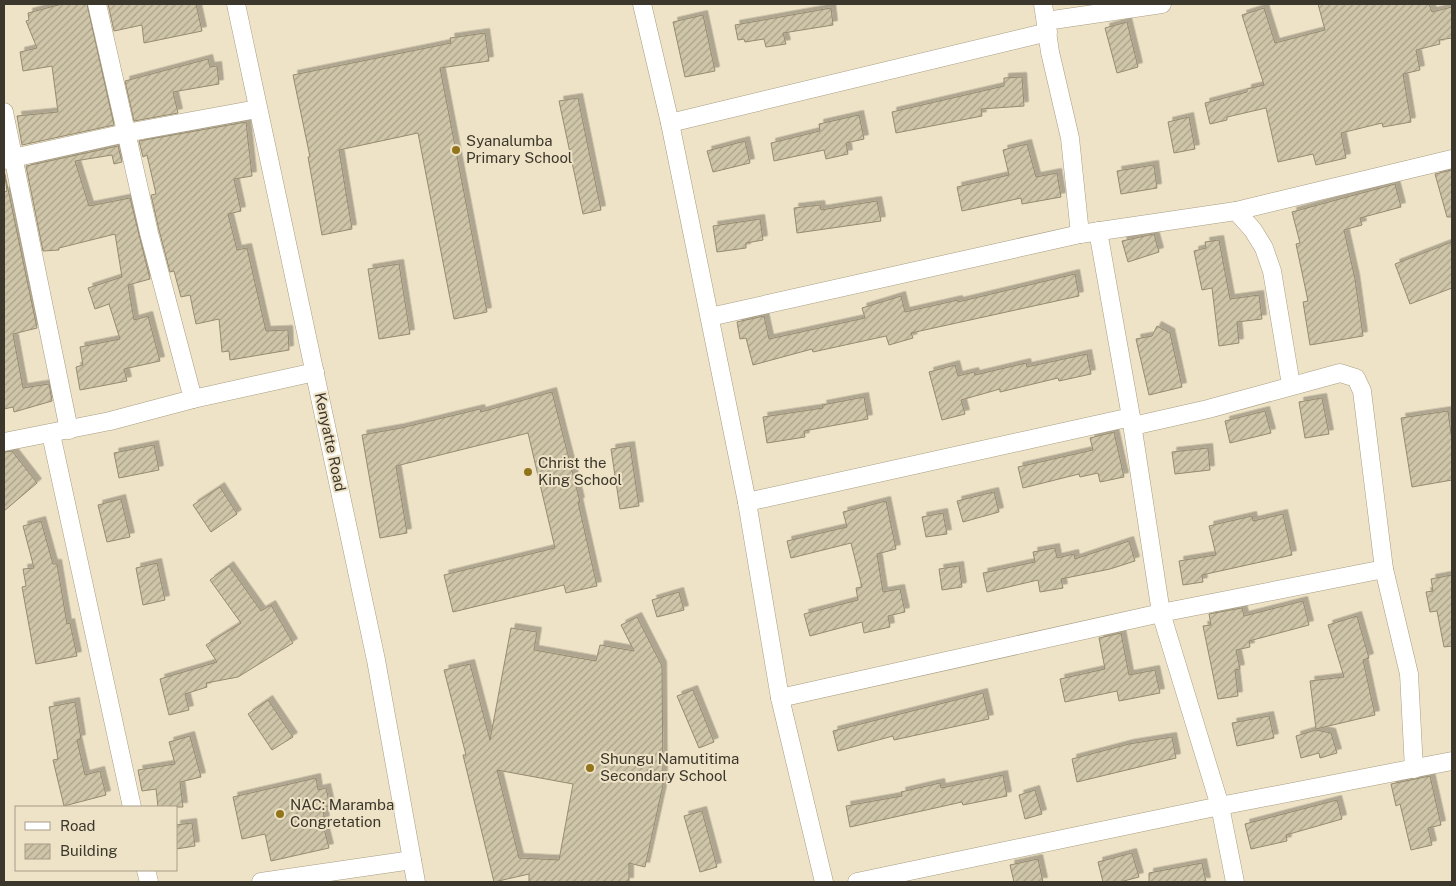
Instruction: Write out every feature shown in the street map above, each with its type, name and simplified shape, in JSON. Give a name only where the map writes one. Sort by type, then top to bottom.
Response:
[{"type":"street","points":[[97,4],[148,233],[193,399]]},
{"type":"street","name":"Kenyatte Road","points":[[236,4],[376,660],[416,882]]},
{"type":"street","points":[[642,4],[670,123],[747,502],[780,698],[824,882]]},
{"type":"street","points":[[1043,4],[1050,52],[1070,138],[1080,234]]},
{"type":"street","points":[[670,123],[1047,27],[1162,4]]},
{"type":"street","points":[[8,159],[126,133],[257,109]]},
{"type":"street","points":[[4,112],[8,159],[69,430]]},
{"type":"street","points":[[710,317],[1080,234],[1236,210],[1452,159]]},
{"type":"street","points":[[1236,210],[1253,230],[1264,248],[1272,271],[1291,385]]},
{"type":"street","points":[[1098,231],[1132,422],[1161,613],[1220,806],[1235,882]]},
{"type":"street","points":[[4,442],[69,430],[193,399],[315,372]]},
{"type":"street","points":[[747,502],[1132,422],[1208,409],[1291,385],[1340,374],[1356,378],[1362,391],[1384,569],[1409,674],[1414,769]]},
{"type":"street","points":[[51,434],[132,806]]},
{"type":"street","points":[[780,698],[1161,613],[1384,569]]},
{"type":"street","points":[[856,882],[1220,806],[1452,761]]},
{"type":"street","points":[[261,882],[412,860]]},
{"type":"building","points":[[62,4],[87,4],[114,125],[22,145],[17,116],[58,112],[52,66],[23,71],[20,52],[37,48],[26,21],[29,20],[28,13]]},
{"type":"building","points":[[108,4],[196,4],[202,31],[144,43],[142,25],[114,31]]},
{"type":"building","points":[[1318,4],[1429,4],[1432,12],[1452,7],[1452,38],[1439,40],[1440,44],[1416,50],[1420,70],[1403,74],[1411,122],[1383,127],[1382,123],[1341,133],[1346,158],[1316,165],[1313,154],[1278,162],[1266,108],[1227,117],[1227,120],[1210,124],[1205,103],[1247,92],[1247,89],[1264,85],[1242,15],[1264,8],[1275,43],[1325,30]]},
{"type":"building","points":[[831,8],[833,25],[783,33],[786,44],[766,47],[764,39],[745,42],[744,39],[738,40],[735,25]]},
{"type":"building","points":[[703,15],[715,71],[685,77],[673,22]]},
{"type":"building","points":[[1127,22],[1138,67],[1117,73],[1105,28]]},
{"type":"building","points":[[485,33],[489,61],[440,68],[487,312],[454,319],[418,133],[339,150],[352,229],[322,235],[308,157],[310,157],[293,75],[451,43],[450,38]]},
{"type":"building","points":[[208,59],[210,67],[217,66],[219,84],[173,92],[178,113],[134,121],[125,81]]},
{"type":"building","points":[[1022,77],[1024,106],[981,109],[982,116],[896,133],[892,112],[1004,86],[1004,78]]},
{"type":"building","points":[[578,98],[601,210],[583,214],[559,101]]},
{"type":"building","points":[[859,115],[864,139],[846,143],[848,154],[826,159],[824,150],[774,161],[771,143],[820,131],[819,124]]},
{"type":"building","points":[[1189,117],[1195,149],[1174,153],[1168,122]]},
{"type":"building","points":[[246,122],[252,176],[234,179],[241,211],[228,214],[237,250],[247,248],[266,331],[288,330],[289,350],[230,360],[229,351],[222,352],[219,319],[196,324],[190,295],[181,297],[174,271],[170,272],[151,195],[156,194],[147,155],[143,157],[139,141]]},
{"type":"building","points":[[745,141],[750,163],[713,172],[707,151]]},
{"type":"building","points":[[1027,144],[1036,177],[1057,173],[1061,197],[1022,204],[1021,198],[962,211],[957,187],[1009,175],[1003,150]]},
{"type":"building","points":[[118,146],[122,162],[114,164],[112,155],[75,161],[89,206],[130,198],[150,279],[128,285],[134,320],[148,316],[160,361],[124,369],[127,381],[80,390],[76,367],[83,365],[80,347],[120,339],[109,304],[95,309],[88,288],[122,277],[115,234],[59,248],[59,250],[43,251],[26,166]]},
{"type":"building","points":[[1154,165],[1157,188],[1121,194],[1117,171]]},
{"type":"building","points":[[4,170],[37,328],[13,334],[23,388],[49,384],[52,401],[14,412],[13,407],[4,409],[4,192],[7,191]]},
{"type":"building","points":[[1452,170],[1452,217],[1447,217],[1435,174]]},
{"type":"building","points":[[1395,184],[1401,207],[1360,218],[1362,225],[1344,230],[1355,279],[1363,336],[1310,345],[1303,302],[1308,301],[1296,244],[1300,243],[1292,212]]},
{"type":"building","points":[[877,201],[881,221],[797,233],[794,208],[820,205],[821,210]]},
{"type":"building","points":[[760,219],[763,240],[746,243],[746,248],[717,252],[713,226]]},
{"type":"building","points":[[1154,234],[1159,252],[1128,262],[1122,241]]},
{"type":"building","points":[[1219,240],[1230,299],[1259,295],[1262,319],[1237,322],[1239,343],[1219,346],[1212,288],[1202,290],[1194,251],[1206,248],[1205,242]]},
{"type":"building","points":[[1452,242],[1452,288],[1410,304],[1395,264]]},
{"type":"building","points":[[399,264],[410,334],[379,339],[368,269]]},
{"type":"building","points":[[1075,274],[1079,296],[911,333],[913,338],[889,345],[886,336],[813,352],[812,349],[753,365],[746,338],[740,339],[737,322],[764,316],[769,339],[865,318],[862,308],[901,296],[905,312],[958,300],[958,302]]},
{"type":"building","points":[[1157,326],[1170,333],[1182,387],[1149,395],[1136,339],[1152,336]]},
{"type":"building","points":[[1087,354],[1091,374],[1059,381],[1058,378],[1000,392],[1000,389],[961,400],[965,414],[942,420],[929,372],[955,365],[958,376],[974,372],[975,375],[1026,363],[1027,367]]},
{"type":"building","points":[[552,392],[580,502],[578,502],[597,586],[566,593],[564,585],[453,612],[444,575],[555,548],[528,433],[396,466],[407,533],[380,538],[362,435],[401,428],[480,409],[481,412]]},
{"type":"building","points":[[864,397],[868,419],[804,431],[805,437],[767,443],[763,417],[823,408],[822,405]]},
{"type":"building","points":[[1322,398],[1329,434],[1305,438],[1299,402]]},
{"type":"building","points":[[1265,411],[1271,433],[1230,443],[1225,421]]},
{"type":"building","points":[[1448,411],[1452,441],[1452,480],[1412,487],[1401,418]]},
{"type":"building","points":[[1114,432],[1124,477],[1100,482],[1098,473],[1080,477],[1079,474],[1023,488],[1018,467],[1093,450],[1090,438]]},
{"type":"building","points":[[154,445],[159,470],[119,478],[114,453]]},
{"type":"building","points":[[630,446],[639,506],[620,509],[611,449]]},
{"type":"building","points":[[1208,448],[1210,470],[1175,474],[1172,452]]},
{"type":"building","points":[[12,451],[37,483],[4,511],[4,452]]},
{"type":"building","points":[[220,487],[237,514],[211,532],[193,505]]},
{"type":"building","points":[[994,492],[999,512],[963,522],[957,501]]},
{"type":"building","points":[[121,499],[130,537],[107,542],[98,505]]},
{"type":"building","points":[[886,501],[896,549],[877,554],[883,592],[900,589],[905,612],[888,616],[890,627],[864,633],[862,622],[810,636],[804,614],[858,600],[856,588],[862,587],[851,543],[791,558],[787,541],[847,527],[843,512]]},
{"type":"building","points":[[943,513],[947,534],[926,537],[922,517]]},
{"type":"building","points":[[1283,514],[1292,555],[1202,575],[1203,582],[1183,585],[1179,561],[1216,555],[1209,526],[1252,516],[1253,521]]},
{"type":"building","points":[[41,521],[53,564],[57,564],[67,624],[70,623],[77,656],[36,664],[22,587],[26,586],[23,569],[34,568],[23,526]]},
{"type":"building","points":[[1129,541],[1135,561],[1110,569],[1061,579],[1063,588],[1040,592],[1038,580],[987,592],[983,573],[1035,562],[1033,552],[1055,548],[1057,558],[1074,554],[1075,559]]},
{"type":"building","points":[[157,563],[165,600],[143,605],[136,568]]},
{"type":"building","points":[[229,566],[261,611],[271,605],[293,643],[238,677],[206,683],[207,687],[185,694],[189,710],[169,715],[160,679],[217,662],[206,645],[241,623],[210,580]]},
{"type":"building","points":[[959,566],[962,587],[942,590],[939,569]]},
{"type":"building","points":[[1452,575],[1452,646],[1444,647],[1437,611],[1430,612],[1426,592],[1433,591],[1431,579]]},
{"type":"building","points":[[679,592],[684,610],[657,617],[652,600]]},
{"type":"building","points":[[1303,601],[1309,625],[1249,641],[1250,647],[1236,650],[1240,669],[1235,670],[1238,696],[1218,699],[1203,626],[1211,625],[1209,614],[1242,608],[1244,616]]},
{"type":"building","points":[[1357,616],[1369,658],[1363,660],[1375,715],[1316,729],[1310,681],[1344,677],[1328,625]]},
{"type":"building","points":[[637,617],[662,666],[663,785],[645,867],[629,863],[629,882],[529,882],[529,874],[494,882],[463,755],[466,755],[444,670],[470,664],[490,740],[511,628],[537,632],[534,650],[596,661],[600,645],[634,651],[621,625]],"holes":[[[497,770],[573,784],[559,860],[519,858]]]},
{"type":"building","points":[[1121,633],[1129,675],[1155,670],[1160,693],[1119,701],[1117,691],[1065,702],[1060,679],[1105,669],[1099,638]]},
{"type":"building","points":[[693,690],[714,742],[699,748],[677,696]]},
{"type":"building","points":[[983,693],[989,719],[894,740],[893,736],[838,751],[833,731]]},
{"type":"building","points":[[268,700],[293,737],[272,750],[248,714]]},
{"type":"building","points":[[75,702],[81,739],[77,740],[85,775],[100,771],[106,795],[64,806],[53,760],[58,759],[49,707]]},
{"type":"building","points":[[1269,716],[1274,738],[1237,746],[1232,723]]},
{"type":"building","points":[[1316,730],[1331,733],[1337,753],[1320,758],[1319,753],[1301,758],[1296,736]]},
{"type":"building","points":[[190,736],[201,777],[180,782],[183,807],[158,806],[156,789],[142,791],[138,770],[175,764],[169,742]]},
{"type":"building","points":[[1172,737],[1176,758],[1077,782],[1072,759],[1129,744]]},
{"type":"building","points":[[1003,775],[1007,796],[963,805],[962,802],[850,827],[846,806],[902,796],[901,792],[940,783],[941,788]]},
{"type":"building","points":[[1430,776],[1441,825],[1428,828],[1432,845],[1411,850],[1400,804],[1396,806],[1391,784]]},
{"type":"building","name":"NAC: Maramba Congretation","points":[[316,778],[318,790],[326,788],[330,806],[322,808],[325,820],[322,821],[329,848],[271,861],[265,834],[242,839],[233,797]]},
{"type":"building","points":[[1035,790],[1042,814],[1025,819],[1019,795]]},
{"type":"building","points":[[1337,800],[1342,819],[1286,835],[1287,841],[1251,849],[1245,824]]},
{"type":"building","points":[[702,811],[717,867],[700,872],[684,816]]},
{"type":"building","points":[[192,823],[195,846],[178,849],[178,825]]},
{"type":"building","points":[[1132,853],[1139,877],[1120,882],[1103,882],[1098,862]]},
{"type":"building","points":[[1038,859],[1043,882],[1014,882],[1010,865]]},
{"type":"building","points":[[1202,863],[1206,882],[1149,882],[1149,873]]},
{"type":"place","name":"Syanalumba Primary School","points":[[456,150]]},
{"type":"place","name":"Christ the King School","points":[[528,472]]},
{"type":"place","name":"Shungu Namutitima Secondary School","points":[[590,768]]},
{"type":"place","name":"NAC: Maramba Congretation","points":[[280,814]]}]
